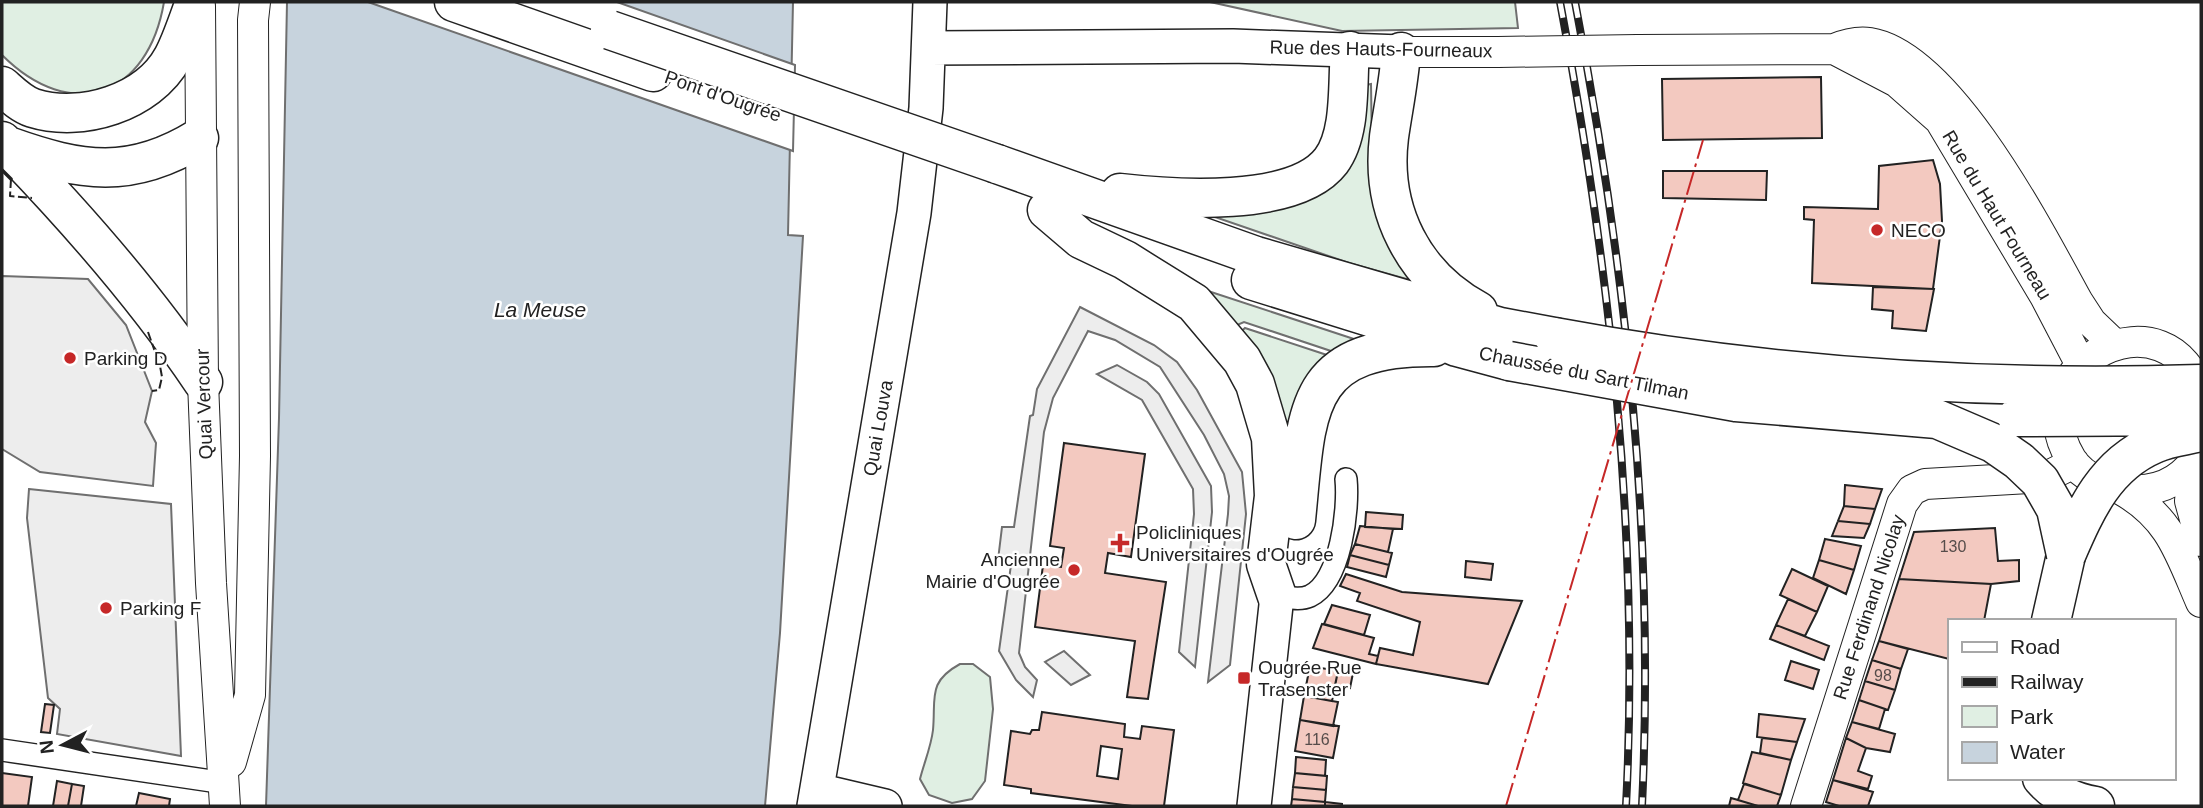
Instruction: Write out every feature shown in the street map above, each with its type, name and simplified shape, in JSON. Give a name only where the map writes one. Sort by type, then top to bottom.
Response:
[{"type":"highway","points":[[2,86],[32,107],[58,112],[92,111],[124,99],[156,78],[172,59],[198,2]]},
{"type":"highway","name":"Pont d'Ougrée","points":[[454,2],[995,176]]},
{"type":"highway","name":"Pont d'Ougrée","points":[[531,2],[995,176]]},
{"type":"highway","points":[[1048,197],[1188,200],[1270,191],[1307,179],[1331,161],[1343,135],[1350,51]]},
{"type":"highway","points":[[1401,52],[1389,139],[1389,195],[1399,229],[1416,257],[1441,285],[1474,309],[1510,345]]},
{"type":"highway","points":[[4,143],[47,160],[98,169],[146,164],[170,156],[200,138]]},
{"type":"highway","points":[[4,143],[122,272],[159,317],[203,382]]},
{"type":"highway","name":"Chaussée du Sart Tilman","points":[[995,176],[1457,347],[1510,345],[1554,337],[1644,354],[1846,378],[2088,388],[2201,384]]},
{"type":"highway","points":[[1048,197],[1081,239],[1125,260],[1194,303],[1242,360],[1255,384],[1271,438],[1274,496],[1266,564],[1277,596]]},
{"type":"highway","name":"Chaussée du Sart Tilman","points":[[1048,197],[1256,256],[1510,345],[1736,402],[1937,419],[2201,416]]},
{"type":"highway","points":[[1277,596],[1292,566],[1305,430],[1309,412],[1322,386],[1344,365],[1367,353],[1410,347],[1457,347]]},
{"type":"highway","points":[[1937,419],[1993,443],[2019,461],[2040,481],[2056,509],[2066,555]]},
{"type":"highway","points":[[2051,619],[2066,555],[2096,491],[2113,471],[2153,444],[2199,449]]},
{"type":"highway","points":[[2044,780],[2052,789],[2073,802],[2095,806]]},
{"type":"main road","name":"Quai Vercour","points":[[198,2],[203,382],[211,583],[225,794]]},
{"type":"main road","points":[[225,794],[250,695],[256,456],[253,238],[255,2]]},
{"type":"main road","name":"Quai Louva","points":[[815,798],[914,213],[929,48],[930,2]]},
{"type":"main road","name":"Rue du Haut Fourneau","points":[[1834,49],[1854,42],[1873,43],[1921,70],[1941,88],[1963,112],[2000,166],[2091,322],[2114,344]]},
{"type":"main road","name":"Rue des Hauts-Fourneaux","points":[[929,48],[1233,46],[1401,52],[1834,49]]},
{"type":"main road","name":"Rue du Haut Fourneau","points":[[1834,49],[1897,82],[1940,120],[2045,296],[2080,363]]},
{"type":"main road","points":[[2201,397],[2186,365],[2169,349],[2140,343],[2114,344],[2080,363],[2059,405],[2063,445],[2074,463],[2084,473],[2122,490],[2150,508],[2170,532],[2201,602]]},
{"type":"main road","points":[[2122,490],[2162,486],[2180,478],[2199,449]]},
{"type":"main road","points":[[2199,449],[2190,501],[2201,541]]},
{"type":"main road","name":"Rue Ferdinand Nicolay","points":[[1806,806],[1902,504],[1912,490],[1925,484],[2046,477],[2074,463]]},
{"type":"main road","points":[[1254,806],[1277,596]]},
{"type":"main road","points":[[815,798],[885,806]]},
{"type":"street","points":[[1277,596],[1296,599],[1309,596],[1320,588],[1330,571],[1347,517],[1346,479]]},
{"type":"street","points":[[2,750],[225,794]]},
{"type":"green space","points":[[2,2],[164,2],[155,34],[142,60],[124,79],[103,90],[79,94],[54,89],[28,76],[2,55]]},
{"type":"green space","points":[[1210,2],[1515,2],[1518,28],[1342,31]]},
{"type":"green space","points":[[1371,84],[1372,148],[1410,280],[1349,263],[1209,215],[1298,195],[1366,85]]},
{"type":"green space","points":[[1208,291],[1357,340],[1343,355],[1244,322],[1230,328]]},
{"type":"green space","points":[[1245,328],[1333,357],[1287,523],[1236,336]]},
{"type":"green space","points":[[960,664],[973,664],[990,677],[993,709],[985,781],[972,799],[952,803],[929,795],[920,779],[932,736],[935,692],[942,677]]},
{"type":"shaded area","name":"Parking D","points":[[2,276],[88,279],[126,325],[152,391],[145,422],[156,443],[153,486],[40,472],[2,449]]},
{"type":"shaded area","points":[[1080,307],[1154,345],[1177,362],[1197,390],[1242,472],[1246,514],[1230,665],[1208,682],[1228,514],[1229,496],[1224,474],[1204,435],[1160,367],[1115,340],[1088,331],[1053,398],[1044,432],[1019,653],[1025,667],[1037,680],[1033,697],[1016,680],[999,651],[1011,565],[998,560],[1002,527],[1014,527],[1030,416],[1033,415],[1037,389]]},
{"type":"shaded area","points":[[1117,365],[1147,382],[1159,394],[1211,486],[1212,512],[1195,667],[1179,652],[1194,514],[1193,489],[1142,400],[1097,374]]},
{"type":"shaded area","name":"Parking F","points":[[29,489],[171,504],[181,756],[57,734],[60,709],[48,698],[27,518]]},
{"type":"shaded area","points":[[1064,651],[1090,675],[1071,685],[1045,662]]},
{"type":"water","name":"La Meuse","points":[[287,2],[793,2],[788,235],[803,236],[780,633],[765,806],[266,806],[279,418]]},
{"type":"pier","points":[[368,2],[617,2],[795,65],[793,151]]},
{"type":"building","points":[[1821,77],[1822,138],[1663,140],[1662,79]]},
{"type":"building","name":"NECO","points":[[1933,160],[1940,184],[1942,221],[1933,289],[1812,283],[1814,220],[1804,219],[1804,207],[1878,209],[1879,166]]},
{"type":"building","points":[[1663,171],[1767,171],[1766,200],[1663,198]]},
{"type":"building","points":[[1873,287],[1934,289],[1926,331],[1892,328],[1893,311],[1872,309]]},
{"type":"building","name":"Ancienne Mairie d'Ougrée","points":[[1064,443],[1145,454],[1131,557],[1108,553],[1105,573],[1166,582],[1148,699],[1127,697],[1135,641],[1035,627],[1043,565],[1061,567],[1064,548],[1050,546]]},
{"type":"building","points":[[1845,485],[1882,489],[1875,509],[1844,506]]},
{"type":"building","points":[[1844,506],[1875,509],[1870,524],[1838,521]]},
{"type":"building","points":[[1366,512],[1403,515],[1402,529],[1365,527]]},
{"type":"building","points":[[1838,521],[1870,524],[1864,538],[1832,536]]},
{"type":"building","points":[[1360,526],[1393,529],[1388,552],[1355,544]]},
{"type":"building","points":[[1995,528],[1998,561],[2019,560],[2019,581],[1991,584],[1899,579],[1914,532]]},
{"type":"building","points":[[1825,539],[1861,546],[1854,570],[1819,560]]},
{"type":"building","points":[[1355,544],[1392,553],[1389,565],[1350,555]]},
{"type":"building","points":[[1350,555],[1389,565],[1386,577],[1347,567]]},
{"type":"building","points":[[1819,560],[1854,570],[1846,594],[1813,578]]},
{"type":"building","points":[[1466,561],[1493,564],[1491,580],[1465,577]]},
{"type":"building","points":[[1792,569],[1828,586],[1817,612],[1780,595]]},
{"type":"building","points":[[1346,574],[1402,592],[1522,601],[1488,684],[1376,664],[1380,648],[1413,655],[1420,622],[1357,601],[1360,593],[1340,586]]},
{"type":"building","points":[[1899,579],[1991,584],[1984,619],[1948,619],[1948,659],[1879,641]]},
{"type":"building","points":[[1788,599],[1817,612],[1805,636],[1776,625]]},
{"type":"building","points":[[1332,605],[1370,615],[1364,635],[1324,624]]},
{"type":"building","points":[[1322,624],[1374,638],[1369,654],[1378,656],[1376,664],[1313,648]]},
{"type":"building","points":[[1776,625],[1829,646],[1824,660],[1770,639]]},
{"type":"building","points":[[1879,641],[1908,649],[1901,669],[1872,660]]},
{"type":"building","points":[[1872,660],[1901,669],[1895,690],[1865,681]]},
{"type":"building","points":[[1791,661],[1819,670],[1813,689],[1785,680]]},
{"type":"building","points":[[1310,666],[1338,671],[1332,701],[1304,696]]},
{"type":"building","points":[[1338,671],[1353,673],[1350,688],[1335,685]]},
{"type":"building","points":[[1865,681],[1895,690],[1888,710],[1859,700]]},
{"type":"building","points":[[1304,696],[1338,702],[1333,726],[1300,720]]},
{"type":"building","points":[[1859,700],[1885,709],[1879,729],[1852,722]]},
{"type":"building","points":[[45,704],[54,705],[50,733],[41,732]]},
{"type":"building","points":[[1042,712],[1125,724],[1124,737],[1140,739],[1142,726],[1174,730],[1164,806],[1132,806],[1031,793],[1031,789],[1004,785],[1011,731],[1030,734],[1032,730],[1039,730]],"holes":[[[1101,746],[1122,749],[1118,779],[1097,776]]]},
{"type":"building","points":[[1759,714],[1805,719],[1797,742],[1757,737]]},
{"type":"building","points":[[1300,720],[1339,726],[1333,758],[1295,751]]},
{"type":"building","points":[[1852,722],[1895,734],[1890,752],[1866,748],[1846,738]]},
{"type":"building","points":[[1762,738],[1797,742],[1791,760],[1760,753]]},
{"type":"building","points":[[1846,738],[1866,748],[1858,771],[1872,776],[1868,789],[1833,780]]},
{"type":"building","points":[[1752,752],[1791,760],[1781,795],[1743,783]]},
{"type":"building","points":[[1296,757],[1326,760],[1325,776],[1295,773]]},
{"type":"building","points":[[2,773],[32,777],[28,806],[2,806]]},
{"type":"building","points":[[1295,773],[1327,776],[1326,790],[1293,787]]},
{"type":"building","points":[[1833,780],[1873,792],[1868,806],[1839,806],[1826,802]]},
{"type":"building","points":[[57,781],[72,784],[68,806],[53,806]]},
{"type":"building","points":[[72,784],[84,786],[81,806],[68,806]]},
{"type":"building","points":[[1744,784],[1781,795],[1777,806],[1758,806],[1738,800]]},
{"type":"building","points":[[1293,787],[1326,790],[1325,802],[1292,799]]},
{"type":"building","points":[[139,793],[170,799],[169,806],[136,806]]},
{"type":"building","points":[[1731,798],[1738,800],[1758,806],[1729,806]]},
{"type":"building","points":[[1292,799],[1325,802],[1325,806],[1291,806]]},
{"type":"building","points":[[1325,802],[1342,804],[1342,806],[1325,806]]},
{"type":"railway","points":[[1560,2],[1593,202],[1617,402],[1629,603],[1626,806]]},
{"type":"railway","points":[[1575,2],[1609,202],[1632,402],[1644,603],[1642,806]]},
{"type":"fence","points":[[11,179],[10,196],[32,198]]},
{"type":"fence","points":[[148,332],[162,377],[159,390],[152,391]]},
{"type":"wall","points":[[2,170],[11,179]]},
{"type":"power","points":[[1506,806],[1703,140]]},
{"type":"place","name":"NECO","points":[[1877,230]]},
{"type":"place","name":"Parking D","points":[[70,358]]},
{"type":"place","name":"Policliniques Universitaires d'Ougrée","points":[[1120,543]]},
{"type":"place","name":"Ancienne Mairie d'Ougrée","points":[[1074,570]]},
{"type":"place","name":"Parking F","points":[[106,608]]},
{"type":"place","name":"Ougrée Rue Trasenster","points":[[1244,678]]}]
